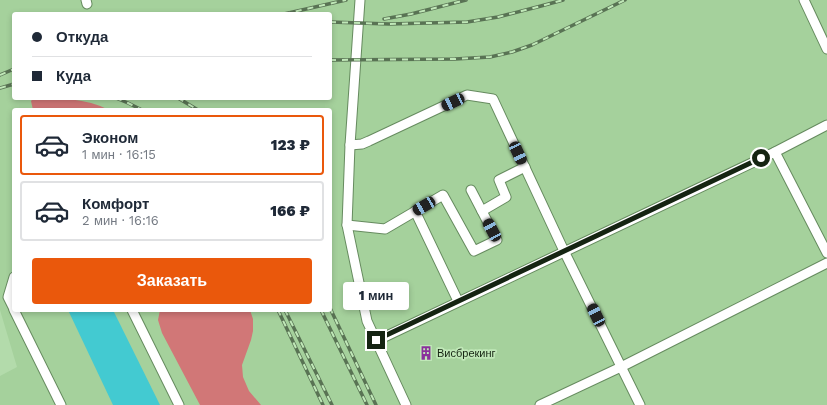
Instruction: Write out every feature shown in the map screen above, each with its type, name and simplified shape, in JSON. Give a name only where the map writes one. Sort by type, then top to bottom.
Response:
[{"type":"lane","points":[[360,0],[350,145],[347,225],[367,321],[406,405]]},
{"type":"lane","points":[[804,0],[827,49]]},
{"type":"lane","points":[[350,145],[369,142],[467,96],[493,99],[564,251],[640,405]]},
{"type":"lane","points":[[376,340],[827,126]]},
{"type":"lane","points":[[775,152],[827,253]]},
{"type":"lane","points":[[482,211],[506,197],[499,180],[525,166]]},
{"type":"lane","points":[[347,225],[385,229],[443,195],[474,251],[496,240],[471,190]]},
{"type":"lane","points":[[415,211],[458,302]]},
{"type":"lane","points":[[540,405],[621,367],[827,263]]},
{"type":"lane","points":[[12,284],[8,297],[12,306]]},
{"type":"lane","points":[[15,312],[61,405]]},
{"type":"lane","points":[[133,312],[179,405]]},
{"type":"shaded area","points":[[0,0],[827,0],[827,405],[0,405],[0,376],[17,367],[0,310]]},
{"type":"shaded area","points":[[72,100],[91,103],[104,108],[33,108],[31,101]]},
{"type":"shaded area","points":[[160,312],[251,312],[253,319],[253,331],[242,365],[243,377],[249,391],[261,405],[200,405],[162,333],[158,320]]},
{"type":"water","points":[[69,312],[114,312],[160,405],[113,405]]},
{"type":"railway","points":[[293,12],[346,0]]},
{"type":"railway","points":[[384,19],[411,14],[466,0]]},
{"type":"railway","points":[[332,22],[389,24],[467,22],[498,17],[563,0]]},
{"type":"railway","points":[[332,60],[455,59],[490,57],[512,52],[532,45],[625,0]]},
{"type":"railway","points":[[0,75],[12,70]]},
{"type":"railway","points":[[0,88],[12,85]]},
{"type":"railway","points":[[121,100],[138,108]]},
{"type":"railway","points":[[181,100],[195,108]]},
{"type":"railway","points":[[279,312],[323,405]]},
{"type":"railway","points":[[286,312],[332,405]]},
{"type":"railway","points":[[322,312],[367,405]]},
{"type":"railway","points":[[332,312],[376,405]]},
{"type":"place","name":"Висбрекинг","points":[[426,353]]},
{"type":"route","points":[[376,340],[761,158]]}]
